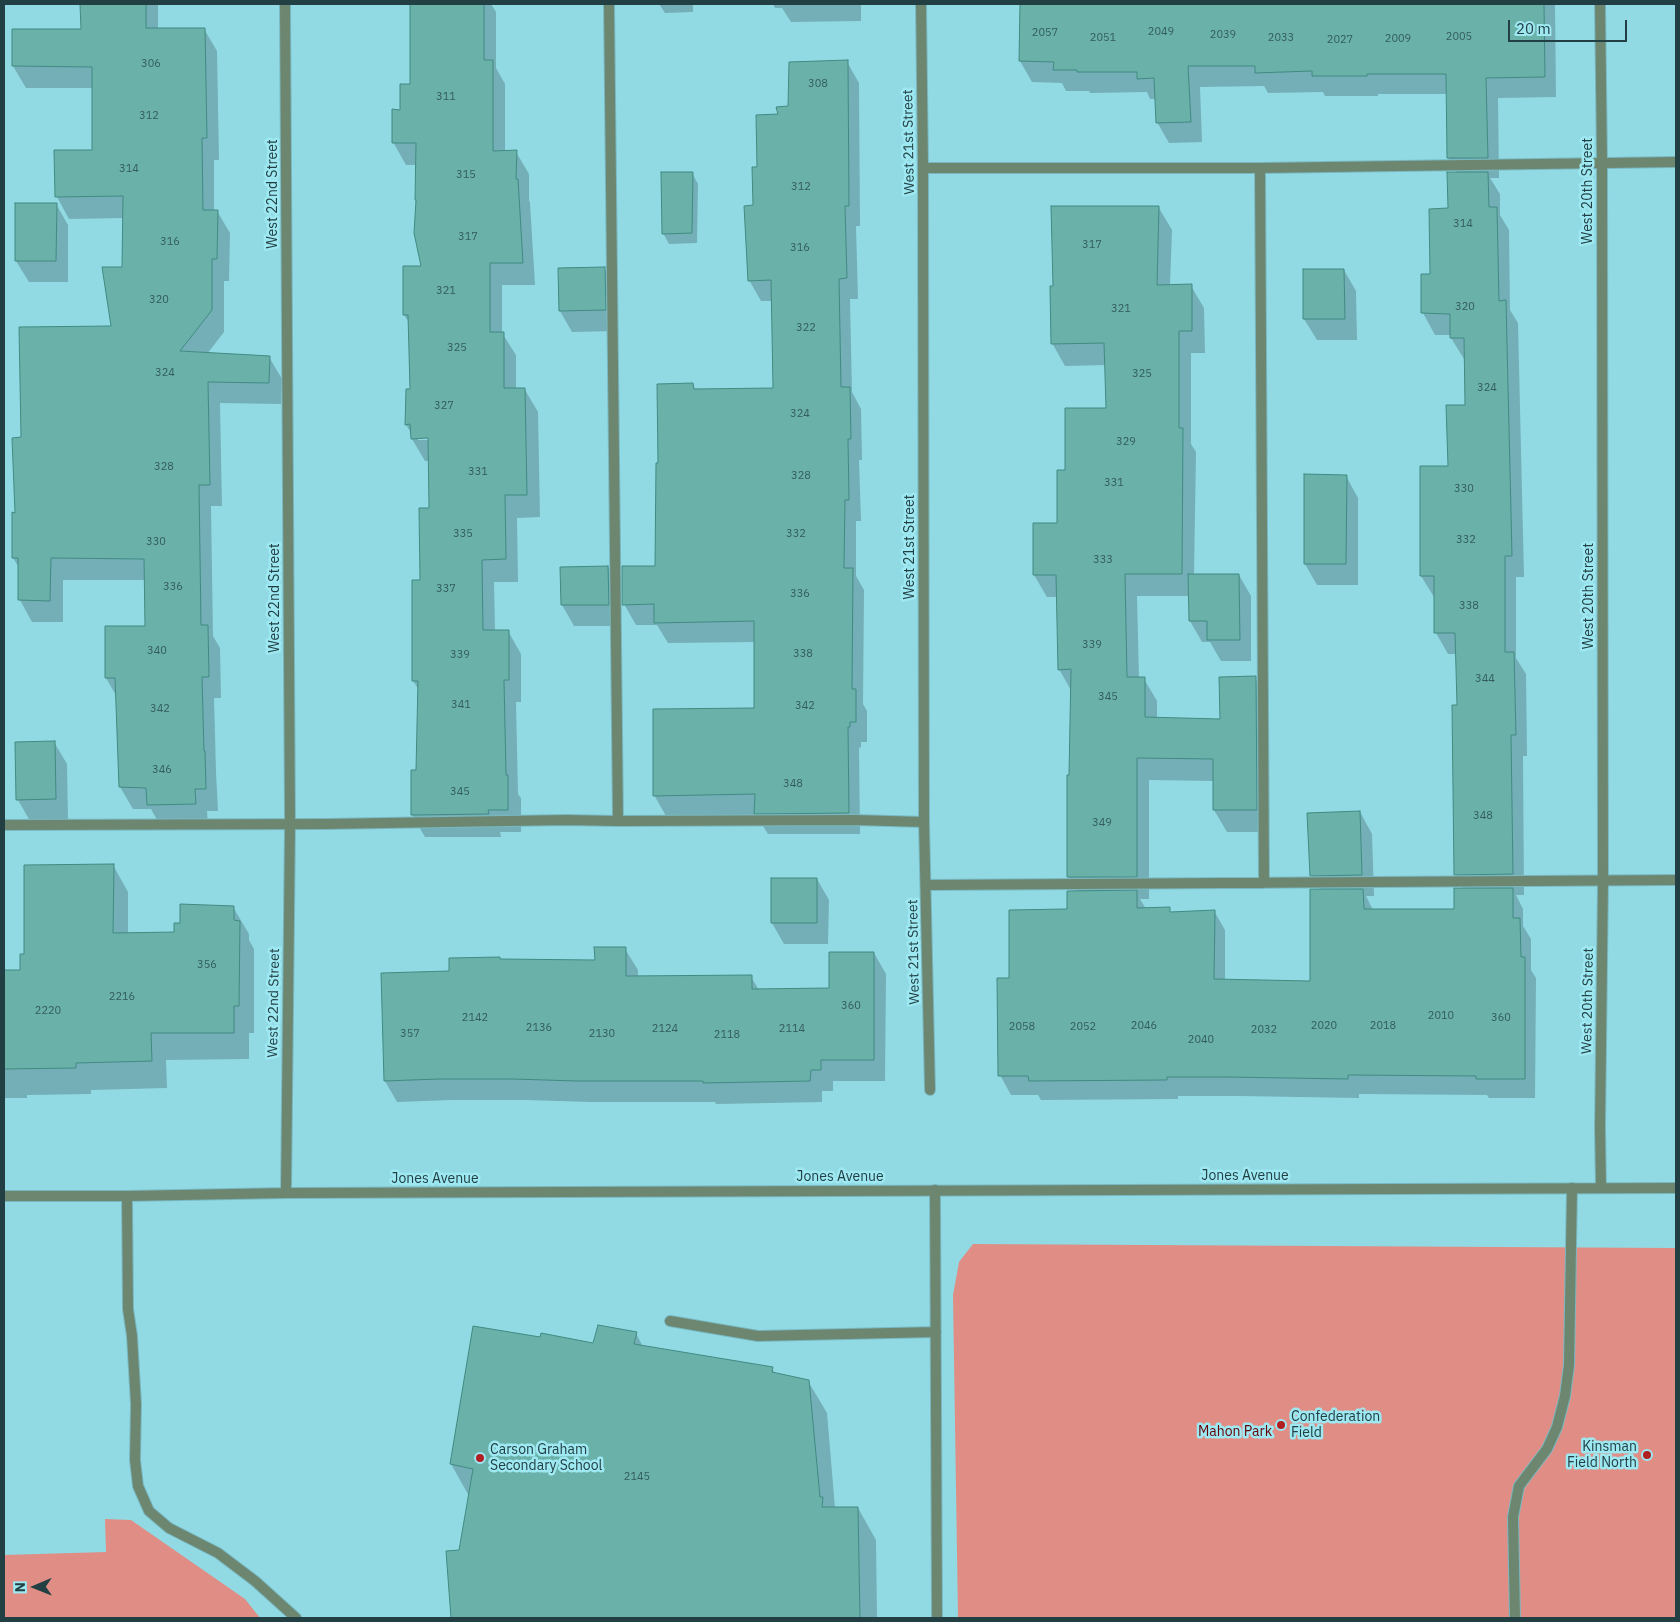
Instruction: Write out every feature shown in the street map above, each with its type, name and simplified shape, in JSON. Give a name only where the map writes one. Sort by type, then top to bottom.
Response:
[{"type":"street","name":"West 22nd Street","points":[[286,4],[290,824],[286,1193]]},
{"type":"street","points":[[609,4],[618,821]]},
{"type":"street","name":"West 21st Street","points":[[921,4],[924,822],[930,1090]]},
{"type":"street","name":"West 20th Street","points":[[1600,4],[1603,880],[1601,1188]]},
{"type":"street","points":[[923,168],[1260,168],[1676,162]]},
{"type":"street","points":[[1260,168],[1264,882]]},
{"type":"street","points":[[4,826],[566,820],[855,820],[924,822]]},
{"type":"street","points":[[926,885],[1676,880]]},
{"type":"street","points":[[1515,1618],[1514,1517],[1519,1486],[1547,1450],[1557,1427],[1565,1396],[1569,1365],[1572,1188]]},
{"type":"street","name":"Jones Avenue","points":[[4,1196],[286,1193],[1676,1188]]},
{"type":"street","points":[[935,1190],[937,1618]]},
{"type":"street","points":[[127,1196],[128,1309],[132,1336],[136,1404],[134,1460],[138,1486],[149,1511],[169,1528],[218,1553],[255,1581],[296,1618]]},
{"type":"street","points":[[670,1321],[758,1336],[936,1332]]},
{"type":"green space","name":"Mahon Park","points":[[973,1244],[1676,1248],[1676,1618],[958,1618],[953,1295],[959,1262]]},
{"type":"green space","points":[[105,1519],[131,1520],[245,1599],[260,1618],[4,1618],[4,1555],[106,1552]]},
{"type":"building","points":[[80,4],[146,4],[146,28],[205,28],[207,138],[202,138],[203,210],[218,210],[217,259],[212,259],[212,310],[180,351],[270,356],[269,383],[208,382],[210,485],[199,485],[201,625],[208,625],[209,677],[202,677],[206,789],[195,789],[196,804],[147,805],[146,788],[119,787],[115,678],[105,678],[105,626],[145,626],[144,559],[51,558],[50,601],[18,600],[18,558],[12,558],[12,512],[15,513],[12,438],[21,437],[19,327],[111,326],[102,267],[122,267],[123,196],[55,197],[54,150],[92,150],[92,67],[12,66],[12,29],[81,29]]},
{"type":"building","points":[[410,4],[484,4],[484,60],[493,60],[493,151],[517,150],[516,179],[518,179],[523,263],[490,263],[490,332],[504,332],[504,388],[525,388],[527,495],[505,495],[506,559],[482,560],[483,630],[509,630],[509,680],[504,680],[508,810],[488,810],[489,814],[411,815],[411,770],[416,770],[418,681],[412,681],[412,580],[420,580],[419,508],[429,508],[428,438],[411,439],[410,424],[405,425],[406,389],[410,389],[408,315],[403,315],[403,266],[421,266],[414,233],[416,143],[392,143],[392,109],[400,110],[400,84],[410,84]]},
{"type":"building","points":[[1020,4],[1544,4],[1545,77],[1486,78],[1488,158],[1447,158],[1446,74],[1312,76],[1312,71],[1255,73],[1255,66],[1188,66],[1191,122],[1156,123],[1154,78],[1137,79],[1137,72],[1053,70],[1054,62],[1019,61]]},
{"type":"building","points":[[848,60],[849,206],[845,206],[847,278],[839,279],[841,387],[850,387],[851,439],[848,439],[849,500],[845,500],[844,568],[853,568],[852,689],[856,689],[856,722],[850,722],[850,727],[848,727],[849,813],[754,814],[755,794],[653,796],[653,709],[754,708],[754,621],[654,623],[654,604],[622,605],[622,566],[655,566],[656,463],[658,463],[657,384],[693,383],[694,389],[773,388],[771,280],[748,281],[744,206],[753,205],[752,167],[757,167],[756,115],[778,114],[776,107],[788,106],[789,62]]},
{"type":"building","points":[[661,172],[693,172],[692,233],[662,234]]},
{"type":"building","points":[[1447,172],[1488,172],[1489,207],[1497,207],[1499,301],[1506,300],[1512,556],[1505,556],[1505,652],[1514,652],[1516,735],[1511,735],[1513,874],[1454,875],[1452,705],[1457,705],[1455,633],[1434,633],[1434,576],[1420,576],[1420,466],[1448,466],[1446,405],[1465,405],[1464,338],[1450,338],[1450,314],[1421,313],[1421,274],[1430,274],[1429,209],[1448,208]]},
{"type":"building","points":[[15,203],[57,203],[56,261],[15,261]]},
{"type":"building","points":[[1051,206],[1159,206],[1157,285],[1192,284],[1192,331],[1179,331],[1179,428],[1183,428],[1182,574],[1125,574],[1127,677],[1145,677],[1145,717],[1220,719],[1219,677],[1256,676],[1257,810],[1213,810],[1213,759],[1137,758],[1137,877],[1067,877],[1067,775],[1069,775],[1071,669],[1058,670],[1056,575],[1033,575],[1033,523],[1057,523],[1057,470],[1065,470],[1065,408],[1106,408],[1104,343],[1051,344],[1050,286],[1053,286]]},
{"type":"building","points":[[605,267],[606,310],[559,311],[558,268]]},
{"type":"building","points":[[1303,269],[1344,269],[1345,319],[1303,319]]},
{"type":"building","points":[[1304,474],[1347,475],[1346,564],[1304,564]]},
{"type":"building","points":[[608,566],[609,605],[561,605],[560,567]]},
{"type":"building","points":[[1188,574],[1239,574],[1240,640],[1207,640],[1207,621],[1189,621]]},
{"type":"building","points":[[55,741],[56,799],[16,800],[15,742]]},
{"type":"building","points":[[1360,811],[1362,875],[1310,876],[1307,813]]},
{"type":"building","points":[[114,864],[113,933],[174,932],[174,923],[180,923],[180,904],[234,906],[234,920],[240,921],[239,1006],[234,1006],[234,1033],[151,1033],[152,1061],[76,1063],[76,1068],[4,1069],[4,970],[20,970],[20,954],[24,954],[24,865]]},
{"type":"building","points":[[771,878],[817,878],[817,923],[771,923]]},
{"type":"building","points":[[1454,888],[1513,888],[1513,918],[1520,918],[1521,957],[1525,957],[1525,1079],[1476,1079],[1476,1076],[1348,1075],[1348,1079],[1167,1077],[1167,1080],[1029,1081],[1028,1076],[998,1076],[997,978],[1009,978],[1009,910],[1067,909],[1067,891],[1137,890],[1137,908],[1170,907],[1170,912],[1215,910],[1214,979],[1310,981],[1310,889],[1363,889],[1364,909],[1454,909]]},
{"type":"building","points":[[594,947],[626,947],[626,976],[752,975],[752,989],[829,988],[829,952],[874,952],[874,1060],[821,1060],[821,1070],[811,1070],[810,1081],[703,1083],[703,1081],[439,1079],[384,1081],[381,973],[449,971],[449,958],[500,957],[500,959],[595,960]]},
{"type":"building","points":[[598,1325],[637,1332],[634,1344],[773,1367],[772,1372],[809,1380],[820,1497],[823,1497],[822,1507],[858,1507],[860,1618],[451,1618],[446,1551],[459,1550],[473,1469],[450,1464],[473,1326],[540,1337],[541,1333],[593,1343]]},
{"type":"place","name":"Confederation Field","points":[[1281,1425]]},
{"type":"place","name":"Kinsman Field North","points":[[1647,1455]]},
{"type":"place","name":"Carson Graham Secondary School","points":[[480,1458]]}]
